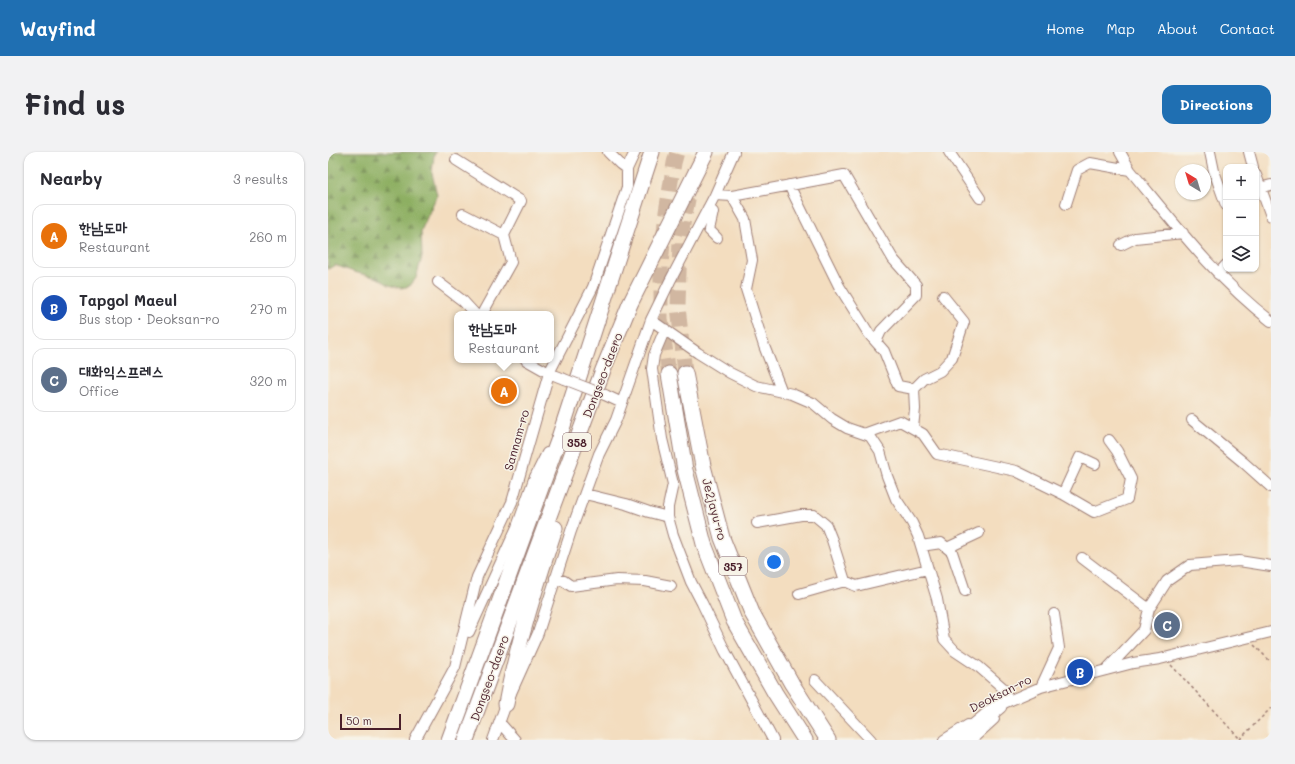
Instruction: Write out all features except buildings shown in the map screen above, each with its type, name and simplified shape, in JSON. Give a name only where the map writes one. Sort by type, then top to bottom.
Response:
[{"type":"highway","name":"Dongseo-daero","points":[[449,740],[556,449],[652,152]]},
{"type":"highway","name":"Dongseo-daero","points":[[466,740],[603,370],[630,304],[706,152]]},
{"type":"highway","name":"Je2jayu-ro","points":[[685,373],[703,466],[722,538],[752,613],[792,684],[828,740]]},
{"type":"highway","name":"Je2jayu-ro","points":[[669,374],[685,470],[704,544],[734,621],[775,694],[805,740]]},
{"type":"highway","points":[[506,704],[512,671],[542,567],[585,441],[590,403]]},
{"type":"highway","points":[[958,740],[1004,703]]},
{"type":"street","points":[[608,152],[627,169],[635,152]]},
{"type":"street","points":[[493,740],[506,704],[538,633],[599,454],[616,420],[651,320],[715,195],[734,152]]},
{"type":"street","points":[[949,152],[980,198]]},
{"type":"street","points":[[1120,152],[1130,170],[1218,274],[1249,304],[1271,321]]},
{"type":"street","points":[[1210,152],[1214,171],[1224,200]]},
{"type":"street","points":[[1249,152],[1252,164]]},
{"type":"street","points":[[456,160],[521,201],[504,236],[511,262],[484,311]]},
{"type":"street","points":[[1066,204],[1076,170],[1090,163],[1130,170]]},
{"type":"street","name":"Sannam-ro","points":[[415,740],[455,667],[477,577],[512,502],[549,373],[593,288],[627,187],[627,169]]},
{"type":"street","points":[[715,195],[732,196],[844,176],[893,259],[916,285],[916,295],[881,331],[876,342]]},
{"type":"street","points":[[1259,188],[1271,185]]},
{"type":"street","points":[[789,186],[839,286],[869,334],[884,352],[898,386],[914,389]]},
{"type":"street","points":[[1259,190],[1271,216]]},
{"type":"street","points":[[732,196],[745,219],[752,260],[746,290],[764,346],[782,392]]},
{"type":"street","points":[[708,208],[713,212],[709,230],[717,238]]},
{"type":"street","points":[[464,214],[504,236]]},
{"type":"street","points":[[1121,245],[1134,238],[1183,233]]},
{"type":"street","points":[[1218,274],[1223,268]]},
{"type":"street","points":[[438,282],[463,301],[472,311]]},
{"type":"street","points":[[913,428],[914,389],[924,379],[940,372],[952,358],[964,322],[943,296]]},
{"type":"street","points":[[651,320],[698,353],[756,386],[792,394],[813,403],[832,419],[847,428],[870,436],[880,451],[896,499],[912,523],[921,546],[937,599],[944,639],[955,651],[979,667],[1002,687],[1004,703],[994,719],[971,740]]},
{"type":"street","points":[[665,329],[654,355],[652,369],[662,439],[673,484],[668,507],[668,517],[673,535],[691,582],[725,651],[773,740]]},
{"type":"street","points":[[531,363],[549,373],[622,403]]},
{"type":"street","points":[[455,667],[474,619],[517,527],[534,479],[569,408]]},
{"type":"street","points":[[1192,420],[1271,487]]},
{"type":"street","points":[[864,434],[900,421],[923,434],[937,454],[1016,471],[1063,494],[1094,512],[1128,499],[1132,479],[1117,451],[1109,440]]},
{"type":"street","points":[[1063,494],[1080,457],[1095,464]]},
{"type":"street","points":[[585,494],[626,504],[668,517]]},
{"type":"street","points":[[757,523],[801,515],[814,515],[826,525],[845,581]]},
{"type":"street","points":[[947,548],[979,534]]},
{"type":"street","points":[[921,546],[941,543],[952,552],[965,591]]},
{"type":"street","points":[[1082,558],[1149,609]]},
{"type":"street","points":[[1106,670],[1144,630],[1149,609],[1167,581],[1190,566],[1240,561],[1271,566]]},
{"type":"street","points":[[799,594],[845,581],[856,586],[928,569]]},
{"type":"street","points":[[556,578],[571,586],[617,580],[645,581],[671,586]]},
{"type":"street","points":[[1041,687],[1059,648],[1054,614]]},
{"type":"street","name":"Deoksan-ro","points":[[944,740],[1004,703],[1041,687],[1133,663],[1164,658],[1271,632]]},
{"type":"street","points":[[1128,646],[1133,663]]},
{"type":"street","points":[[815,680],[872,740]]},
{"type":"street","points":[[500,723],[515,740]]},
{"type":"path","points":[[1248,638],[1271,662]]},
{"type":"path","points":[[1164,658],[1241,739],[1271,708]]},
{"type":"green space","points":[[328,152],[436,152],[434,155],[432,173],[437,195],[421,231],[422,257],[416,278],[410,286],[401,288],[389,285],[378,278],[354,272],[335,265],[328,269]]},
{"type":"tunnel","points":[[669,374],[661,319],[661,264],[666,212],[677,152]]},
{"type":"tunnel","points":[[685,373],[678,306],[680,239],[690,190]]},
{"type":"place","name":"한남도마","points":[[504,391]]},
{"type":"place","name":"대화익스프레스","points":[[1167,625]]},
{"type":"place","name":"Tapgol Maeul","points":[[1080,672]]}]
